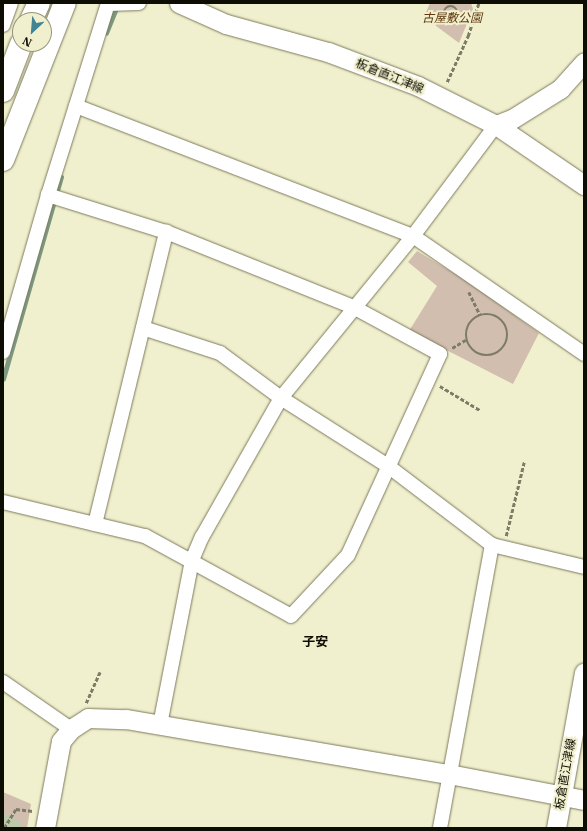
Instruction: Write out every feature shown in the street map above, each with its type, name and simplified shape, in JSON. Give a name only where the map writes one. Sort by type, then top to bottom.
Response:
[{"type":"highway","points":[[3,160],[65,3]]},
{"type":"highway","points":[[3,91],[18,52]]},
{"type":"street","points":[[3,25],[11,3]]},
{"type":"street","points":[[3,352],[48,195],[108,4],[139,3]]},
{"type":"street","name":"板倉直江津線","points":[[179,3],[226,24],[328,52],[411,83],[496,125],[584,185]]},
{"type":"street","points":[[160,725],[192,560],[202,537],[282,398],[353,307],[413,236],[496,125],[512,119],[560,89],[584,62]]},
{"type":"street","points":[[76,106],[413,236],[584,354]]},
{"type":"street","points":[[3,502],[145,536],[192,560],[291,616],[348,555],[440,354],[353,307],[166,232],[48,195]]},
{"type":"street","points":[[95,524],[166,232]]},
{"type":"street","points":[[143,328],[220,353],[282,398],[388,466],[498,547],[584,567]]},
{"type":"street","points":[[440,828],[449,774],[498,547]]},
{"type":"street","name":"板倉直江津線","points":[[556,828],[584,672]]},
{"type":"street","points":[[3,682],[71,729]]},
{"type":"street","points":[[45,828],[56,759],[61,741],[71,729],[88,718],[119,719],[160,725],[449,774],[562,794],[584,800]]},
{"type":"path","points":[[458,3],[455,7],[447,8],[445,16],[450,20],[457,18],[467,23]]},
{"type":"path","points":[[444,88],[468,36],[479,3]]},
{"type":"path","points":[[455,7],[458,12],[457,18]]},
{"type":"path","points":[[471,276],[465,284],[480,315]]},
{"type":"path","points":[[480,315],[494,315],[504,324],[507,337],[506,343],[497,353],[484,355],[472,349],[468,344],[466,337],[469,324],[480,315]]},
{"type":"path","points":[[428,379],[480,410]]},
{"type":"path","points":[[498,547],[524,462]]},
{"type":"path","points":[[84,707],[100,672]]},
{"type":"path","points":[[4,828],[16,809],[35,812]]},
{"type":"green space","name":"古屋敷公園","points":[[430,3],[471,3],[473,9],[459,43],[424,17]]},
{"type":"green space","points":[[417,251],[467,281],[539,333],[513,384],[409,331],[437,286],[408,262]]},
{"type":"green space","points":[[3,792],[31,804],[27,828],[3,828]]},
{"type":"building","points":[[3,812],[22,823],[19,828],[3,828]]},
{"type":"waterway","points":[[106,33],[117,6]]},
{"type":"waterway","points":[[3,379],[61,177]]},
{"type":"district","name":"子安","points":[[315,642]]}]
